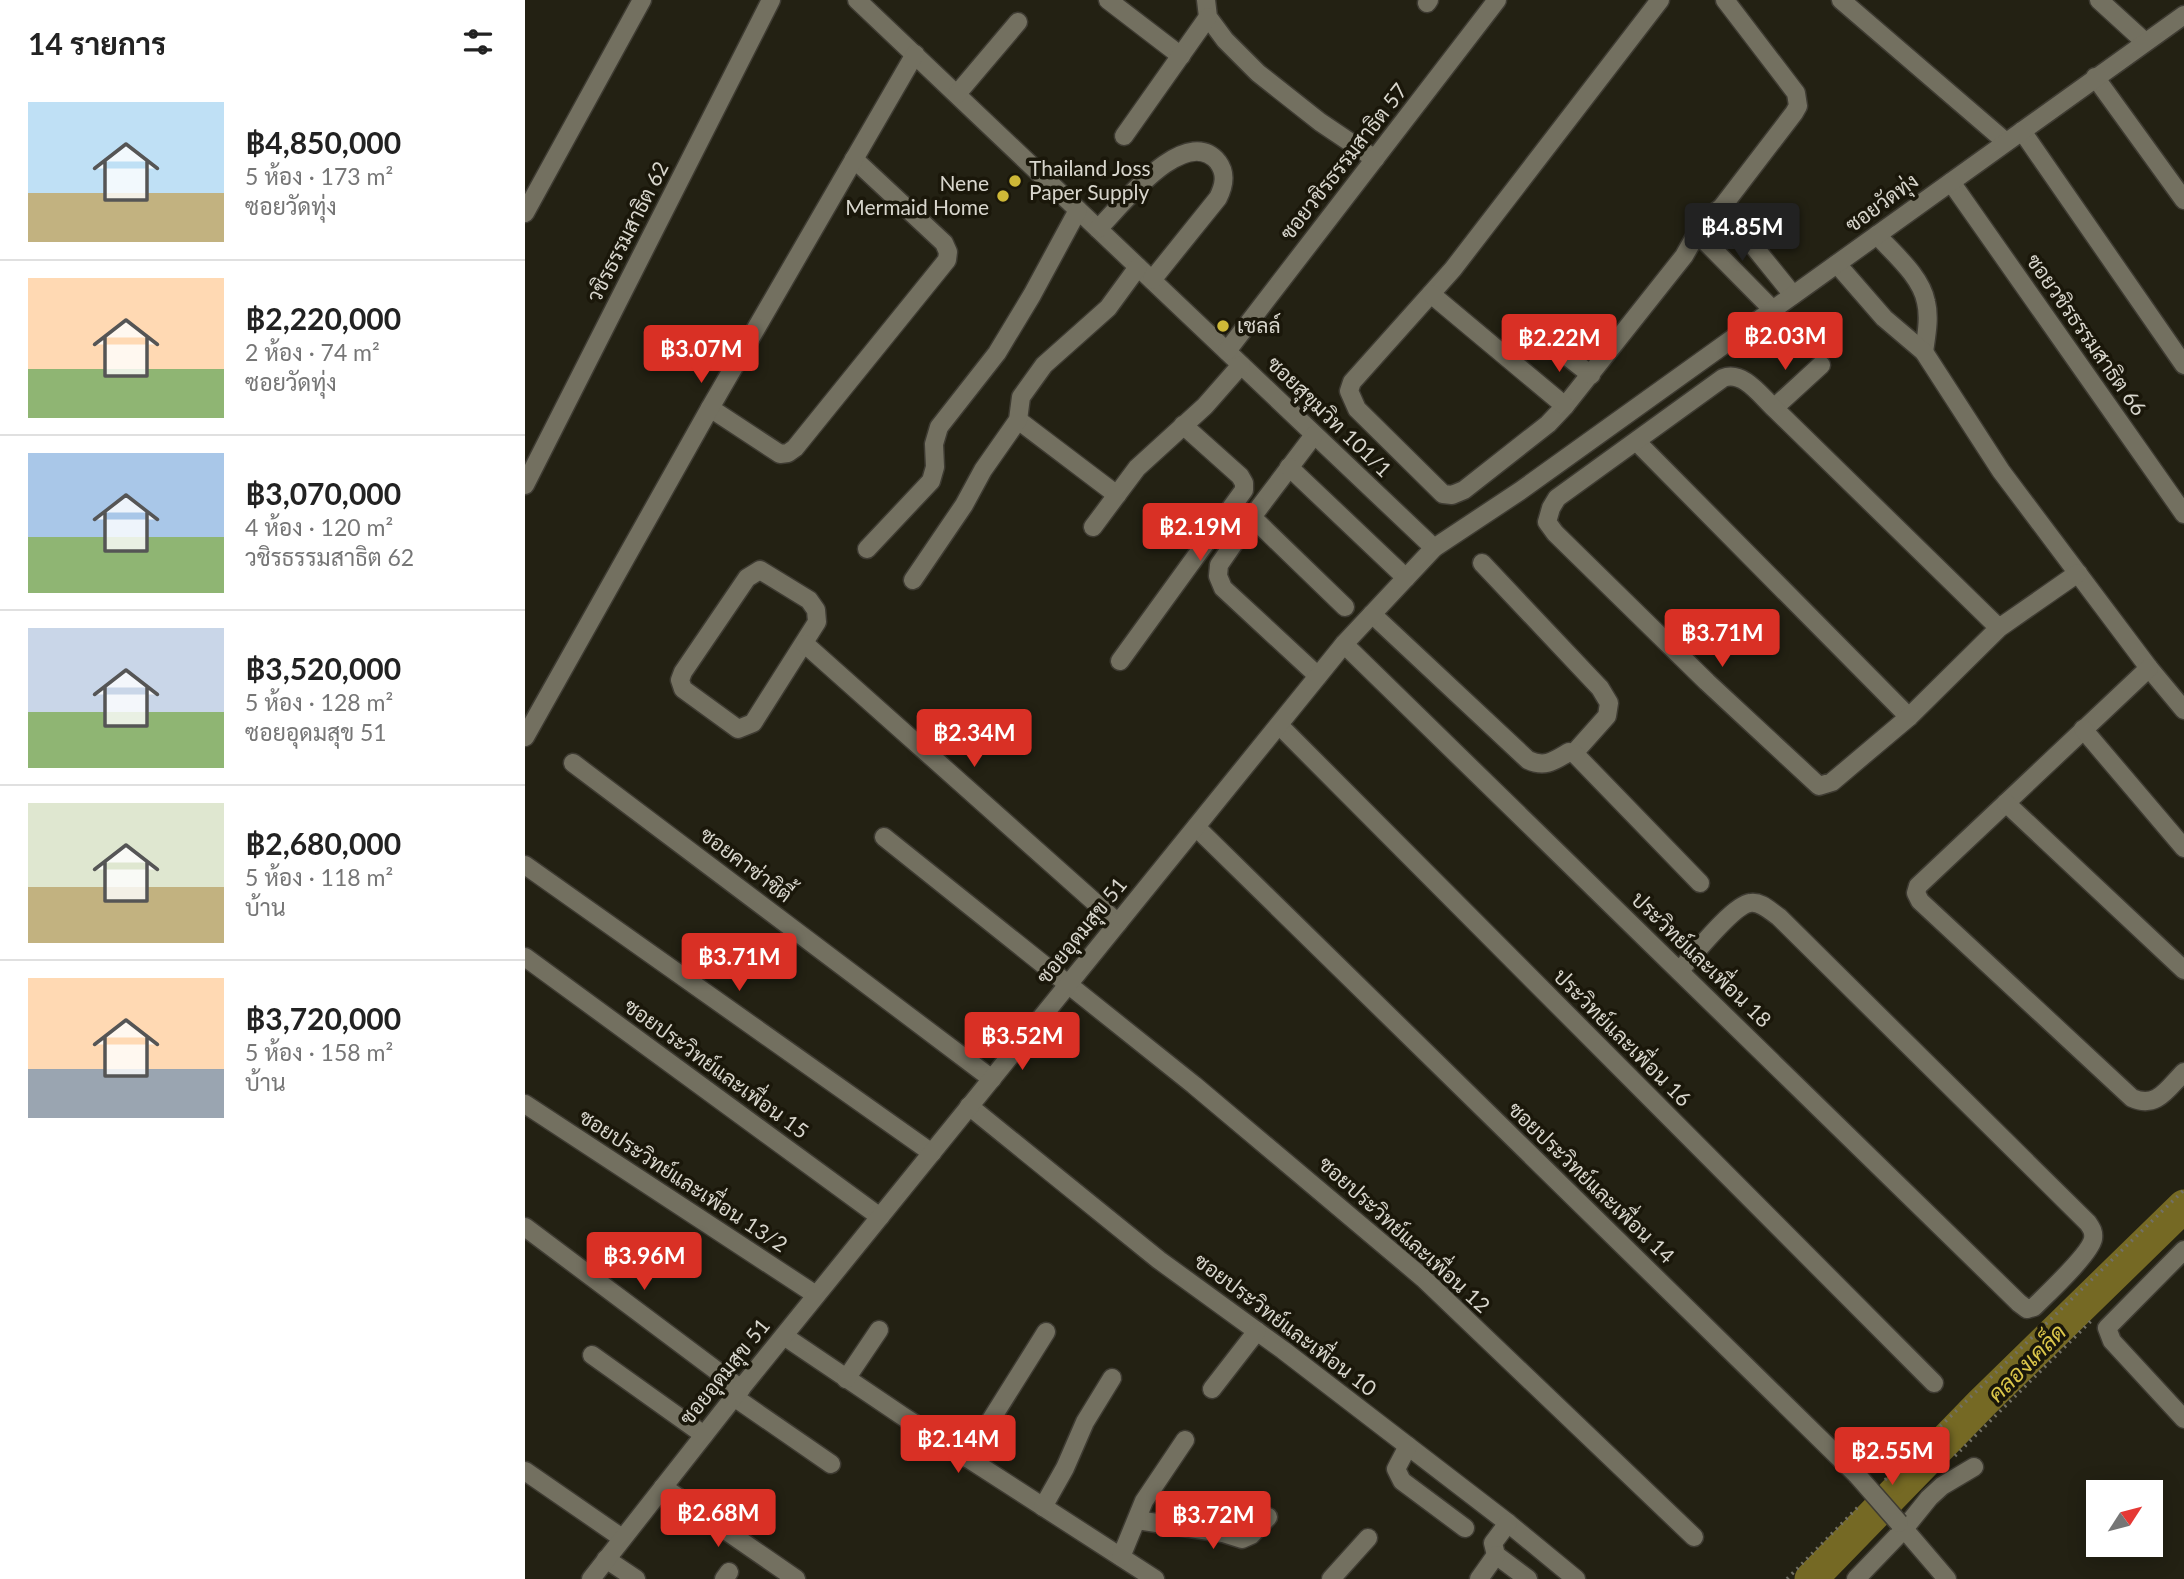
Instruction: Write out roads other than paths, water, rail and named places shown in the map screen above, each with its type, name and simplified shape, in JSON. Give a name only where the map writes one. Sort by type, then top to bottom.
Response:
[{"type":"street","points":[[525,213],[642,0]]},
{"type":"street","name":"วชิรธรรมสาธิต 62","points":[[525,485],[771,0]]},
{"type":"street","name":"ซอยสุขุมวิท 101/1","points":[[857,0],[1434,548]]},
{"type":"street","points":[[1108,0],[1181,56]]},
{"type":"street","name":"ซอยวชิรธรรมสาธิต 57","points":[[1227,351],[1497,0]]},
{"type":"street","points":[[1660,0],[1431,294],[1352,382],[1349,391],[1357,410],[1443,494],[1452,495],[1464,491],[1548,424],[1565,406],[1684,256],[1704,221],[1722,207],[1794,113],[1798,100],[1796,93],[1725,0]]},
{"type":"street","points":[[1841,0],[2006,142]]},
{"type":"street","points":[[2099,0],[2145,42]]},
{"type":"street","points":[[1124,136],[1181,56],[1207,8]]},
{"type":"street","points":[[1207,8],[1225,40],[1258,73],[1320,122],[1375,159]]},
{"type":"street","name":"ซอยวัดทุ่ง","points":[[1434,548],[1520,491],[2095,77],[2184,16]]},
{"type":"street","points":[[957,94],[1018,22]]},
{"type":"street","points":[[525,737],[710,408],[915,54]]},
{"type":"street","points":[[2095,77],[2184,200]]},
{"type":"street","points":[[2022,131],[2184,365]]},
{"type":"street","points":[[1098,229],[1175,156],[1187,151],[1203,151],[1217,161],[1223,171],[1224,185],[1218,198],[1152,280]]},
{"type":"street","points":[[710,408],[780,454],[788,453],[947,260],[948,252],[944,243],[854,159]]},
{"type":"street","name":"ซอยวชิรธรรมสาธิต 66","points":[[1951,182],[2184,514]]},
{"type":"street","points":[[1722,207],[1793,295]]},
{"type":"street","points":[[867,549],[931,481],[935,467],[934,444],[939,427],[997,353],[1078,209]]},
{"type":"street","points":[[1697,233],[1773,310]]},
{"type":"street","points":[[1877,235],[1911,273],[1922,290],[1927,303],[1924,352]]},
{"type":"street","points":[[1837,264],[1884,318],[1924,352],[2001,471],[2149,668],[2184,710]]},
{"type":"street","points":[[913,580],[1018,420],[1021,397],[1044,365],[1108,308],[1138,267]]},
{"type":"street","points":[[1431,294],[1565,406]]},
{"type":"street","points":[[1549,342],[1591,374]]},
{"type":"street","points":[[1093,527],[1137,468],[1205,406],[1241,365]]},
{"type":"street","points":[[1774,408],[1821,365]]},
{"type":"street","points":[[1999,628],[1741,378],[1728,376],[1557,499],[1547,522],[1555,533],[1707,682],[1819,786],[1832,782],[1909,717],[1999,628],[2078,573]]},
{"type":"street","points":[[1018,420],[1117,495]]},
{"type":"street","points":[[1120,661],[1244,489],[1240,476],[1183,425]]},
{"type":"street","points":[[1314,435],[1219,565],[1218,576],[1223,588],[1318,676]]},
{"type":"street","points":[[1637,442],[1909,717]]},
{"type":"street","points":[[1290,467],[1406,578]]},
{"type":"street","points":[[1252,517],[1345,607]]},
{"type":"street","name":"ซอยอุดมสุข 51","points":[[591,1579],[737,1393],[1344,643],[1434,548]]},
{"type":"street","points":[[1482,563],[1600,688],[1609,703],[1607,716],[1574,753]]},
{"type":"street","points":[[755,572],[765,572],[813,604],[817,622],[805,644],[753,723],[743,728],[734,727],[681,685],[683,672],[747,578],[755,572]]},
{"type":"street","points":[[1372,614],[1528,760],[1537,765],[1550,764],[1569,752],[1574,753],[1700,883]]},
{"type":"street","name":"ประวิทย์และเพื่อน 18","points":[[1344,643],[2027,1309],[2034,1307],[2075,1265],[2093,1242],[2093,1231],[1779,917],[1761,904],[1750,903],[1736,909],[1680,970]]},
{"type":"street","points":[[805,644],[1118,923]]},
{"type":"street","points":[[2149,668],[1917,886],[1916,893],[1920,901],[2132,1098],[2144,1103],[2154,1102],[2184,1072]]},
{"type":"street","name":"ประวิทย์และเพื่อน 16","points":[[1279,725],[1934,1383]]},
{"type":"street","points":[[2083,729],[2184,848]]},
{"type":"street","name":"ซอยคาซ่าซิตี้","points":[[573,763],[992,1079]]},
{"type":"street","points":[[2006,803],[2184,970]]},
{"type":"street","name":"ซอยประวิทย์และเพื่อน 14","points":[[1196,827],[1857,1475],[1947,1579]]},
{"type":"street","name":"ซอยประวิทย์และเพื่อน 12","points":[[884,837],[1194,1085],[1423,1278],[1694,1536]]},
{"type":"street","points":[[525,865],[932,1153]]},
{"type":"street","name":"ซอยประวิทย์และเพื่อน 15","points":[[525,957],[880,1217]]},
{"type":"street","name":"ซอยประวิทย์และเพื่อน 13/2","points":[[525,1104],[816,1295]]},
{"type":"street","name":"ซอยประวิทย์และเพื่อน 10","points":[[969,1106],[1159,1260],[1408,1446],[1576,1579]]},
{"type":"street","points":[[525,1227],[831,1464]]},
{"type":"street","points":[[2184,1250],[2107,1328],[2107,1332],[2112,1341],[2184,1419]]},
{"type":"street","points":[[846,1379],[879,1330]]},
{"type":"street","points":[[1212,1389],[1257,1331]]},
{"type":"street","points":[[967,1458],[1046,1332]]},
{"type":"street","points":[[783,1336],[1155,1579]]},
{"type":"street","points":[[592,1355],[704,1435]]},
{"type":"street","points":[[1043,1507],[1065,1468],[1085,1422],[1112,1378]]},
{"type":"street","points":[[1121,1557],[1144,1501],[1185,1440]]},
{"type":"street","points":[[1408,1446],[1396,1469],[1402,1480],[1465,1528]]},
{"type":"street","points":[[1856,1579],[1929,1498],[1942,1486],[1974,1467]]},
{"type":"street","points":[[525,1471],[622,1538]]},
{"type":"street","points":[[663,1487],[796,1579]]},
{"type":"street","points":[[1137,1520],[1223,1533],[1242,1539],[1251,1535],[1268,1517]]},
{"type":"street","points":[[1507,1523],[1493,1543],[1496,1555],[1528,1579]]},
{"type":"street","points":[[1331,1579],[1368,1538]]},
{"type":"street","points":[[1479,1579],[1496,1555]]},
{"type":"street","points":[[606,1559],[636,1579]]},
{"type":"waterway","name":"คลองเคล็ด","points":[[1811,1579],[1982,1403],[2184,1206]]},
{"type":"place","name":"Thailand Joss Paper Supply","points":[[1015,181]]},
{"type":"place","name":"Nene Mermaid Home","points":[[1003,196]]},
{"type":"place","name":"เชลล์","points":[[1223,326]]}]
